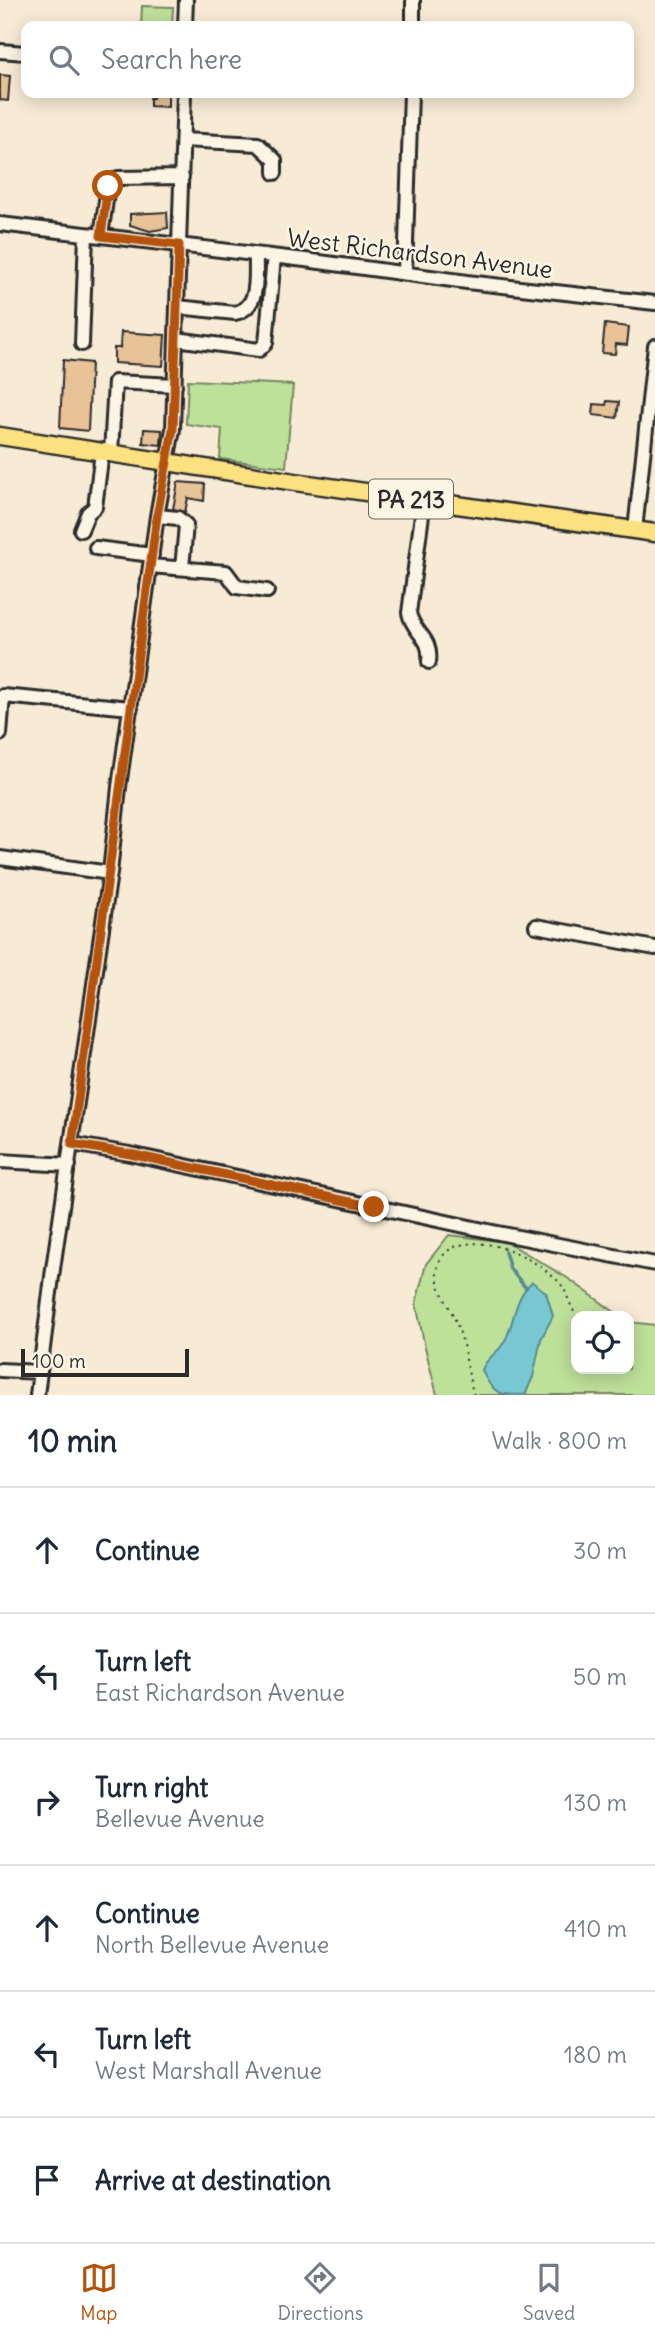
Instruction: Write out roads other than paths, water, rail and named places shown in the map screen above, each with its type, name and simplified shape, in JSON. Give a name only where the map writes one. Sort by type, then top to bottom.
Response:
[{"type":"main road","name":"PA 213","points":[[0,436],[655,533]]},
{"type":"street","points":[[185,21],[186,0]]},
{"type":"street","points":[[413,0],[413,21]]},
{"type":"street","points":[[0,51],[21,53]]},
{"type":"street","points":[[37,1395],[157,516],[173,429],[184,98]]},
{"type":"street","points":[[405,273],[411,98]]},
{"type":"street","points":[[183,141],[258,144],[275,160],[275,173]]},
{"type":"street","points":[[101,236],[108,186],[118,178],[182,177]]},
{"type":"street","name":"West Richardson Avenue","points":[[0,224],[655,303]]},
{"type":"street","points":[[82,344],[86,235]]},
{"type":"street","points":[[177,307],[234,313],[242,311],[253,299],[256,255]]},
{"type":"street","points":[[176,339],[259,350],[266,343],[274,257]]},
{"type":"street","points":[[635,530],[655,346]]},
{"type":"street","points":[[81,530],[88,513],[95,507],[107,452],[115,382],[175,385]]},
{"type":"street","points":[[424,500],[409,613],[428,643],[429,662]]},
{"type":"street","points":[[157,516],[178,518],[186,525],[182,568]]},
{"type":"street","points":[[96,548],[182,568],[226,572],[237,587],[267,592]]},
{"type":"street","points":[[0,734],[3,696],[131,708]]},
{"type":"street","points":[[0,858],[110,873]]},
{"type":"street","points":[[536,926],[655,948]]},
{"type":"street","points":[[72,1144],[655,1264]]},
{"type":"street","points":[[0,1161],[69,1165]]},
{"type":"street","points":[[0,1370],[40,1372]]},
{"type":"water","points":[[532,1282],[546,1292],[553,1316],[541,1339],[533,1377],[525,1395],[503,1394],[494,1389],[482,1370],[505,1341],[520,1298]]},
{"type":"waterway","points":[[505,1252],[510,1269],[526,1288]]}]
